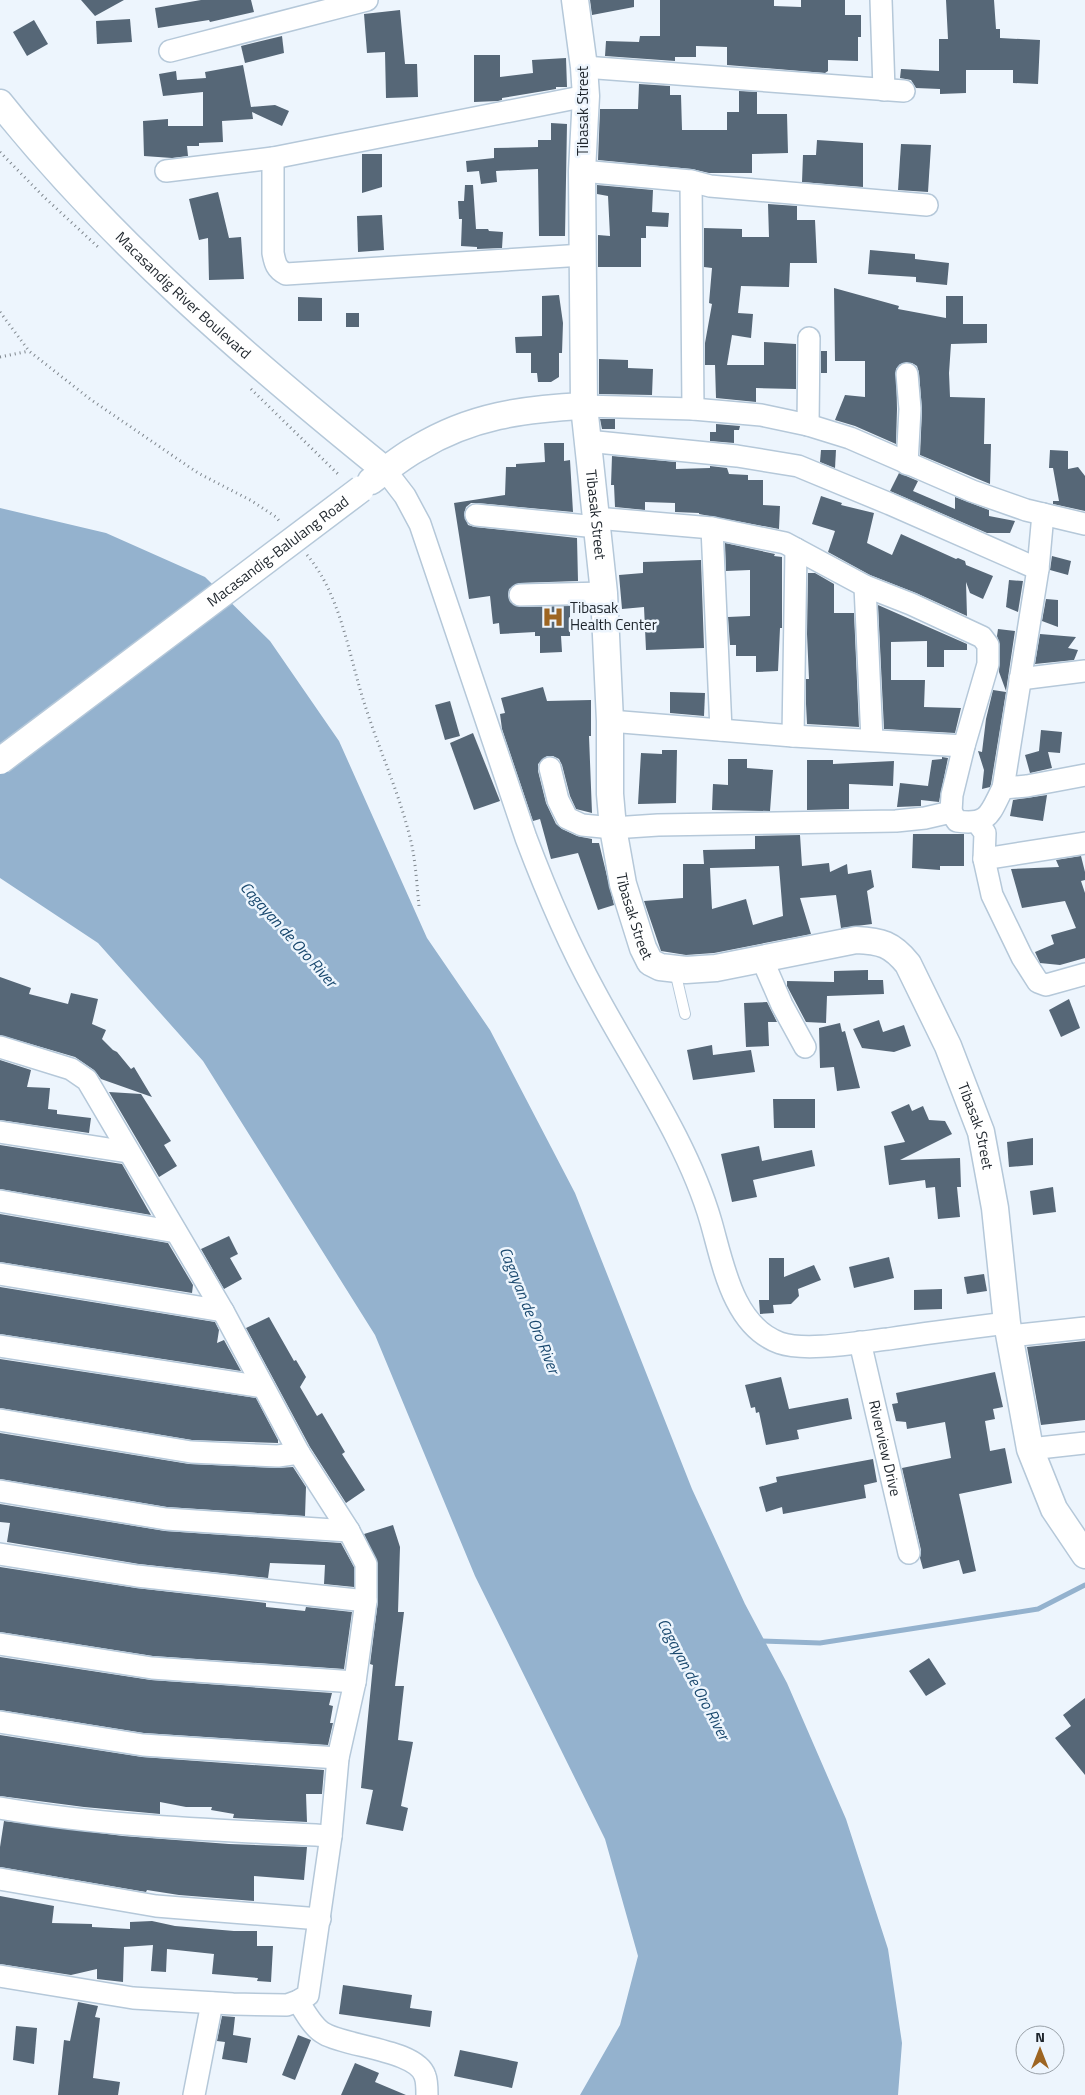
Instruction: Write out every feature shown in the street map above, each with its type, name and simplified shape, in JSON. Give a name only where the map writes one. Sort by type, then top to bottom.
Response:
[{"type":"street","points":[[170,51],[367,0]]},
{"type":"street","name":"Tibasak Street","points":[[575,0],[586,96],[582,171],[584,406],[604,593],[610,721],[610,794],[613,828],[623,884],[643,948],[650,962],[660,967],[675,970],[716,968],[856,940],[876,941],[889,946],[899,953],[908,964],[948,1046],[981,1132],[996,1208],[1009,1329],[1030,1450],[1054,1509],[1078,1546]]},
{"type":"street","points":[[584,67],[894,90],[881,0]]},
{"type":"street","points":[[166,171],[274,158],[586,96]]},
{"type":"street","name":"Macasandig River Boulevard","points":[[0,103],[135,252],[255,361],[385,470]]},
{"type":"street","points":[[274,158],[273,253],[279,271],[286,274],[583,255]]},
{"type":"street","points":[[582,171],[691,181],[710,186],[927,205]]},
{"type":"street","points":[[691,181],[693,409]]},
{"type":"street","points":[[808,425],[809,338]]},
{"type":"street","points":[[907,374],[910,409],[907,464]]},
{"type":"street","points":[[584,406],[693,409],[761,415],[808,425],[850,438],[972,491],[1043,514],[1085,524]]},
{"type":"street","name":"Macasandig-Balulang Road","points":[[0,761],[385,470],[417,448],[470,423],[498,415],[525,410],[584,406]]},
{"type":"street","points":[[587,441],[737,456],[798,466],[1038,569]]},
{"type":"street","points":[[385,470],[405,496],[420,524],[545,889],[568,941],[674,1134],[694,1177],[710,1219],[731,1286],[748,1319],[764,1334],[781,1343],[802,1346],[1009,1329],[1085,1328]]},
{"type":"street","points":[[476,514],[712,528],[785,543],[865,586],[911,604],[982,637],[988,645],[988,664],[964,746],[952,795],[951,812],[957,821],[977,822],[992,812],[1003,788],[1038,569],[1043,514]]},
{"type":"street","points":[[712,528],[721,730]]},
{"type":"street","points":[[793,736],[796,549]]},
{"type":"street","points":[[865,586],[872,740]]},
{"type":"street","points":[[520,595],[604,593]]},
{"type":"street","points":[[1020,678],[1085,671]]},
{"type":"street","points":[[610,721],[793,736],[964,746]]},
{"type":"street","points":[[550,768],[558,800],[567,818],[582,825],[613,828],[658,825],[896,821],[924,818],[951,812]]},
{"type":"street","points":[[1003,788],[1027,786],[1085,775]]},
{"type":"street","points":[[977,822],[985,834],[984,859],[992,895],[1022,957],[1038,982],[1046,985],[1085,974]]},
{"type":"street","points":[[984,859],[1085,843]]},
{"type":"street","points":[[762,959],[782,1005],[804,1047]]},
{"type":"street","points":[[0,1047],[71,1069],[88,1080],[128,1152],[223,1312],[299,1453],[349,1531],[366,1564],[366,1601],[354,1682],[338,1758],[331,1836],[308,1995],[287,2005],[212,2003],[133,1998],[0,1976]]},
{"type":"street","points":[[0,1132],[128,1152]]},
{"type":"street","points":[[0,1201],[176,1232]]},
{"type":"street","points":[[0,1274],[223,1312]]},
{"type":"street","name":"Riverview Drive","points":[[860,1342],[909,1553]]},
{"type":"street","points":[[0,1346],[263,1387]]},
{"type":"street","points":[[0,1420],[191,1452],[278,1456],[299,1453]]},
{"type":"street","points":[[1030,1450],[1085,1443]]},
{"type":"street","points":[[0,1491],[166,1519],[349,1531]]},
{"type":"street","points":[[0,1554],[137,1576],[366,1601]]},
{"type":"street","points":[[0,1644],[152,1668],[354,1682]]},
{"type":"street","points":[[0,1722],[143,1745],[338,1758]]},
{"type":"street","points":[[0,1808],[52,1817],[142,1827],[331,1836]]},
{"type":"street","points":[[0,1879],[156,1906],[320,1919]]},
{"type":"street","points":[[298,2001],[322,2033],[342,2042],[406,2058],[419,2066],[425,2075],[428,2095]]},
{"type":"street","points":[[194,2095],[212,2003]]},
{"type":"lane","points":[[675,970],[685,1014]]},
{"type":"path","points":[[0,357],[29,351]]},
{"type":"water","name":"Cagayan de Oro River","points":[[0,508],[106,533],[205,577],[270,641],[339,741],[427,938],[490,1030],[575,1193],[692,1489],[745,1604],[787,1683],[846,1819],[888,1949],[902,2043],[898,2095],[580,2095],[620,2025],[638,1956],[605,1839],[475,1576],[375,1335],[203,1061],[98,943],[0,878]]},
{"type":"building","points":[[81,0],[124,0],[95,16]]},
{"type":"building","points":[[201,0],[251,0],[254,12],[210,22],[209,20],[158,28],[155,8]]},
{"type":"building","points":[[590,0],[634,0],[634,7],[592,15]]},
{"type":"building","points":[[660,0],[774,0],[774,6],[801,7],[801,0],[845,0],[845,15],[861,15],[861,37],[858,37],[858,61],[828,60],[828,71],[825,73],[727,65],[727,47],[696,46],[696,57],[675,57],[675,61],[605,56],[606,41],[639,42],[640,36],[660,36]]},
{"type":"building","points":[[946,0],[994,0],[996,29],[1000,29],[1000,38],[1040,40],[1038,84],[1013,83],[1013,70],[966,70],[966,93],[940,94],[940,89],[916,88],[911,80],[900,78],[901,69],[939,71],[939,39],[948,39]]},
{"type":"building","points":[[400,10],[405,64],[417,64],[418,97],[386,98],[385,52],[367,53],[364,14]]},
{"type":"building","points":[[130,19],[132,42],[97,44],[96,21]]},
{"type":"building","points":[[34,20],[48,44],[27,56],[13,32]]},
{"type":"building","points":[[282,36],[284,53],[245,63],[241,46]]},
{"type":"building","points":[[474,55],[500,55],[500,77],[533,73],[532,60],[566,58],[567,87],[556,87],[556,89],[502,98],[502,100],[498,101],[474,102]]},
{"type":"building","points":[[243,65],[251,107],[275,105],[289,111],[282,126],[252,112],[253,119],[222,121],[223,142],[199,143],[199,146],[187,146],[188,156],[172,158],[144,156],[143,121],[168,119],[168,126],[203,126],[203,92],[163,96],[159,74],[176,71],[177,80],[206,78],[205,72]]},
{"type":"building","points":[[639,84],[670,86],[670,95],[681,95],[682,130],[727,130],[727,112],[739,112],[739,91],[757,92],[757,114],[787,114],[788,153],[752,154],[752,173],[709,173],[692,169],[598,160],[600,109],[638,109]]},
{"type":"building","points":[[551,123],[567,124],[565,236],[539,236],[538,169],[496,171],[497,182],[481,184],[479,171],[467,172],[466,161],[494,158],[494,148],[538,147],[538,140],[551,140]]},
{"type":"building","points":[[817,140],[863,143],[863,187],[802,182],[803,155],[816,155]]},
{"type":"building","points":[[901,144],[931,145],[928,192],[898,190]]},
{"type":"building","points":[[362,154],[382,154],[382,187],[362,193]]},
{"type":"building","points":[[465,185],[473,185],[476,229],[503,232],[502,248],[477,249],[477,247],[461,246],[462,219],[459,219],[458,201],[464,201]]},
{"type":"building","points":[[597,185],[653,190],[652,212],[669,213],[668,227],[646,226],[646,238],[641,238],[641,267],[598,267],[598,235],[610,236],[608,196],[597,194]]},
{"type":"building","points":[[218,192],[229,238],[241,237],[244,279],[209,280],[208,238],[199,240],[189,199]]},
{"type":"building","points":[[768,204],[797,206],[797,220],[815,220],[817,263],[790,263],[789,287],[741,286],[738,313],[753,314],[751,338],[732,335],[727,365],[764,365],[764,342],[796,344],[796,389],[756,388],[756,402],[716,398],[715,365],[705,365],[705,343],[712,304],[709,303],[712,268],[704,267],[704,228],[742,229],[742,237],[769,237]]},
{"type":"building","points":[[382,215],[384,250],[358,252],[357,216]]},
{"type":"building","points":[[870,250],[915,254],[915,259],[949,263],[947,285],[916,282],[916,277],[868,274]]},
{"type":"building","points":[[834,288],[899,306],[898,309],[946,318],[946,296],[963,296],[963,324],[987,324],[987,343],[951,344],[949,373],[950,397],[985,398],[984,444],[991,444],[990,484],[920,455],[922,410],[919,373],[917,366],[912,363],[900,364],[896,369],[896,444],[855,426],[835,420],[845,395],[865,397],[865,361],[835,361]]},
{"type":"building","points":[[559,295],[563,323],[562,353],[559,353],[559,377],[551,382],[538,382],[537,373],[531,373],[531,353],[516,353],[515,337],[542,336],[542,296]]},
{"type":"building","points":[[298,297],[322,298],[322,321],[298,321]]},
{"type":"building","points":[[346,313],[359,313],[359,327],[346,327]]},
{"type":"building","points":[[821,351],[827,351],[827,373],[821,373]]},
{"type":"building","points":[[599,359],[628,360],[628,368],[653,369],[652,395],[599,394]]},
{"type":"building","points":[[600,419],[615,419],[615,429],[602,429]]},
{"type":"building","points":[[716,424],[740,426],[739,430],[734,430],[734,443],[710,441],[710,432],[716,432]]},
{"type":"building","points":[[544,443],[564,443],[564,461],[570,460],[573,512],[471,503],[466,507],[464,514],[468,525],[475,527],[577,538],[578,581],[519,583],[509,589],[510,602],[520,607],[570,606],[570,636],[561,636],[562,652],[540,653],[540,636],[535,636],[535,632],[500,634],[499,623],[493,624],[490,596],[469,599],[454,503],[505,495],[506,467],[516,467],[516,464],[545,462]]},
{"type":"building","points":[[821,450],[836,450],[835,468],[820,462]]},
{"type":"building","points":[[1050,450],[1068,451],[1068,469],[1078,467],[1085,476],[1085,511],[1053,504],[1053,501],[1059,501],[1053,468],[1049,468]]},
{"type":"building","points":[[612,456],[676,462],[676,469],[710,468],[710,466],[727,468],[729,474],[748,475],[748,480],[763,480],[763,505],[780,506],[779,529],[699,513],[675,512],[675,503],[645,502],[645,510],[615,507],[614,485],[611,485]]},
{"type":"building","points":[[899,473],[918,481],[913,491],[955,509],[955,497],[989,510],[989,516],[1015,521],[1010,533],[987,533],[890,491]]},
{"type":"building","points":[[821,496],[842,503],[841,505],[874,513],[867,543],[892,555],[901,534],[956,559],[965,561],[966,565],[993,576],[983,599],[970,593],[966,582],[967,616],[870,575],[828,552],[835,531],[812,524]]},
{"type":"building","points":[[725,543],[782,557],[782,628],[780,628],[778,671],[756,672],[756,656],[736,656],[736,645],[730,645],[728,617],[750,616],[750,570],[726,571]]},
{"type":"building","points":[[1052,556],[1071,561],[1068,575],[1050,570]]},
{"type":"building","points":[[701,560],[704,648],[646,650],[644,607],[622,609],[619,575],[643,573],[643,562]]},
{"type":"building","points":[[808,573],[815,573],[834,584],[834,613],[854,613],[859,727],[807,724],[806,679],[809,679],[807,634]]},
{"type":"building","points":[[1009,580],[1023,581],[1018,612],[1006,607]]},
{"type":"building","points":[[1046,599],[1058,600],[1058,627],[1042,621]]},
{"type":"building","points":[[878,605],[967,644],[967,650],[944,650],[944,667],[927,667],[927,641],[891,642],[891,680],[925,680],[924,707],[961,708],[955,733],[884,729]]},
{"type":"building","points":[[998,629],[1015,631],[1006,691],[999,672],[1000,645],[997,636]]},
{"type":"building","points":[[1040,634],[1076,637],[1068,648],[1078,650],[1074,660],[1035,664]]},
{"type":"building","points":[[543,687],[547,701],[591,700],[591,736],[589,736],[592,813],[576,809],[559,759],[547,756],[538,764],[538,771],[546,803],[556,824],[577,836],[592,839],[592,843],[599,843],[614,905],[598,910],[578,853],[551,859],[540,819],[533,821],[502,729],[500,714],[505,713],[501,698]]},
{"type":"building","points":[[993,690],[1006,692],[991,784],[990,787],[982,789],[984,770],[978,751],[982,752],[986,719]]},
{"type":"building","points":[[670,692],[705,693],[704,716],[670,713]]},
{"type":"building","points":[[450,701],[460,736],[445,740],[435,705]]},
{"type":"building","points":[[1041,730],[1062,732],[1060,753],[1048,752],[1052,768],[1030,773],[1025,755],[1039,751]]},
{"type":"building","points":[[473,733],[500,801],[474,810],[450,743]]},
{"type":"building","points":[[662,750],[677,750],[676,803],[638,804],[641,753],[662,754]]},
{"type":"building","points":[[942,757],[948,758],[939,802],[921,800],[921,806],[897,807],[900,783],[928,786],[932,760],[942,759]]},
{"type":"building","points":[[728,759],[747,759],[747,768],[773,770],[770,811],[712,810],[713,784],[728,785]]},
{"type":"building","points":[[807,760],[833,760],[833,764],[894,761],[893,786],[849,784],[849,809],[807,810]]},
{"type":"building","points":[[1047,795],[1043,821],[1010,816],[1013,800]]},
{"type":"building","points":[[913,834],[964,834],[964,866],[940,866],[940,870],[912,868]]},
{"type":"building","points":[[800,835],[802,866],[829,863],[830,872],[847,864],[848,874],[871,870],[874,887],[867,891],[872,924],[841,928],[836,895],[800,898],[811,934],[714,953],[686,955],[661,951],[644,901],[683,898],[683,864],[704,864],[703,850],[755,849],[755,836]],"holes":[[[779,866],[783,916],[753,925],[746,899],[712,909],[710,868]]]},
{"type":"building","points":[[1081,856],[1085,872],[1085,880],[1081,881],[1085,893],[1085,958],[1060,965],[1040,963],[1035,952],[1054,944],[1051,935],[1076,928],[1065,901],[1022,908],[1011,869],[1059,867],[1056,860]]},
{"type":"building","points":[[868,970],[868,980],[883,980],[884,994],[827,996],[826,1023],[806,1022],[787,986],[787,981],[834,982],[834,971]]},
{"type":"building","points":[[0,977],[31,988],[29,994],[68,1004],[71,993],[98,999],[92,1024],[106,1030],[102,1039],[117,1052],[131,1069],[134,1067],[152,1097],[101,1079],[94,1070],[75,1057],[0,1035]]},
{"type":"building","points":[[1069,999],[1080,1028],[1061,1037],[1049,1010]]},
{"type":"building","points":[[767,1002],[777,1022],[768,1022],[769,1046],[746,1047],[744,1003]]},
{"type":"building","points":[[879,1020],[883,1032],[904,1025],[911,1046],[894,1052],[862,1048],[853,1029]]},
{"type":"building","points":[[840,1023],[842,1032],[845,1031],[860,1088],[837,1091],[834,1067],[820,1068],[819,1028]]},
{"type":"building","points":[[712,1045],[713,1055],[751,1050],[755,1072],[693,1080],[687,1050]]},
{"type":"building","points":[[0,1060],[31,1070],[27,1087],[50,1088],[48,1109],[57,1110],[57,1114],[91,1118],[89,1133],[0,1120]]},
{"type":"building","points":[[109,1092],[141,1094],[171,1141],[164,1145],[177,1166],[159,1177]]},
{"type":"building","points":[[773,1099],[815,1099],[815,1128],[774,1128]]},
{"type":"building","points":[[909,1104],[912,1111],[923,1106],[929,1120],[945,1121],[952,1134],[900,1160],[960,1158],[961,1187],[957,1187],[960,1217],[938,1219],[935,1187],[926,1188],[925,1180],[889,1185],[884,1146],[905,1142],[891,1112]]},
{"type":"building","points":[[1033,1138],[1033,1165],[1009,1167],[1007,1142]]},
{"type":"building","points":[[0,1145],[122,1164],[151,1215],[0,1189]]},
{"type":"building","points":[[759,1146],[762,1161],[812,1150],[815,1166],[753,1180],[757,1197],[732,1202],[721,1154]]},
{"type":"building","points":[[1053,1187],[1056,1212],[1033,1215],[1030,1191]]},
{"type":"building","points":[[0,1214],[168,1243],[193,1285],[192,1293],[0,1262]]},
{"type":"building","points":[[229,1236],[238,1254],[230,1258],[242,1279],[224,1289],[201,1249]]},
{"type":"building","points":[[889,1257],[894,1278],[854,1288],[849,1267]]},
{"type":"building","points":[[769,1258],[784,1258],[784,1277],[814,1265],[821,1280],[798,1289],[799,1296],[791,1304],[773,1305],[774,1313],[760,1314],[759,1300],[769,1300]]},
{"type":"building","points":[[984,1274],[987,1291],[967,1294],[964,1277]]},
{"type":"building","points":[[0,1287],[215,1322],[219,1330],[217,1343],[224,1340],[241,1371],[0,1334]]},
{"type":"building","points":[[942,1289],[942,1309],[914,1310],[914,1290]]},
{"type":"building","points":[[269,1317],[294,1361],[296,1360],[306,1377],[300,1387],[317,1416],[322,1413],[345,1452],[342,1454],[365,1490],[346,1503],[310,1447],[246,1328]]},
{"type":"building","points":[[1085,1341],[1085,1420],[1041,1425],[1027,1347]]},
{"type":"building","points":[[0,1359],[256,1398],[278,1443],[192,1440],[0,1408]]},
{"type":"building","points":[[995,1372],[1003,1407],[993,1409],[995,1419],[985,1421],[990,1451],[1005,1448],[1012,1483],[959,1494],[976,1571],[963,1574],[959,1560],[923,1569],[920,1558],[921,1550],[902,1468],[951,1458],[945,1422],[907,1429],[906,1422],[896,1421],[892,1404],[898,1403],[896,1393]]},
{"type":"building","points":[[781,1377],[789,1409],[848,1398],[852,1419],[797,1430],[799,1439],[766,1445],[759,1412],[756,1413],[755,1407],[751,1408],[745,1385]]},
{"type":"building","points":[[0,1433],[189,1464],[293,1467],[306,1487],[305,1516],[167,1507],[0,1479]]},
{"type":"building","points":[[873,1459],[877,1482],[864,1485],[866,1498],[783,1514],[782,1507],[766,1512],[759,1487],[777,1482],[776,1477]]},
{"type":"building","points":[[0,1504],[165,1531],[341,1543],[354,1567],[354,1587],[324,1584],[325,1565],[270,1563],[268,1578],[139,1564],[7,1542],[10,1523],[0,1522]]},
{"type":"building","points":[[393,1525],[400,1547],[398,1612],[404,1612],[395,1686],[404,1686],[398,1740],[413,1742],[401,1806],[408,1808],[403,1831],[366,1824],[373,1790],[361,1788],[373,1665],[370,1664],[378,1601],[378,1564],[364,1534]]},
{"type":"building","points":[[0,1567],[136,1588],[266,1603],[266,1607],[305,1611],[306,1607],[352,1612],[344,1669],[153,1656],[0,1632]]},
{"type":"building","points":[[0,1657],[151,1680],[332,1693],[329,1705],[333,1706],[330,1723],[333,1723],[328,1745],[144,1733],[0,1710]]},
{"type":"building","points":[[929,1658],[946,1684],[926,1696],[909,1671]]},
{"type":"building","points":[[1085,1698],[1085,1775],[1055,1738],[1071,1726],[1063,1715]]},
{"type":"building","points":[[0,1735],[142,1757],[324,1770],[322,1794],[306,1794],[307,1822],[233,1818],[234,1814],[211,1810],[212,1807],[186,1807],[160,1802],[160,1814],[84,1807],[0,1796]]},
{"type":"building","points":[[4,1821],[123,1836],[229,1844],[307,1847],[304,1880],[254,1876],[254,1901],[179,1895],[147,1890],[146,1892],[0,1867],[0,1847]]},
{"type":"building","points":[[0,1896],[54,1906],[52,1923],[92,1924],[92,1927],[130,1929],[130,1922],[152,1921],[175,1926],[257,1931],[257,1946],[273,1946],[271,1982],[257,1981],[258,1978],[212,1974],[214,1954],[167,1949],[166,1972],[151,1971],[153,1945],[124,1947],[123,1982],[97,1979],[97,1969],[71,1975],[0,1964]]},
{"type":"building","points":[[343,1985],[412,1995],[410,2008],[432,2011],[430,2027],[339,2014]]},
{"type":"building","points":[[78,2002],[98,2006],[95,2017],[100,2018],[93,2078],[120,2082],[118,2095],[58,2095],[64,2040],[70,2041]]},
{"type":"building","points":[[222,2016],[235,2017],[233,2035],[251,2038],[247,2063],[222,2059],[225,2042],[217,2041]]},
{"type":"building","points":[[16,2026],[37,2028],[34,2064],[13,2060]]},
{"type":"building","points":[[298,2035],[311,2040],[295,2080],[282,2075]]},
{"type":"building","points":[[460,2050],[518,2062],[512,2088],[454,2076]]},
{"type":"building","points":[[355,2063],[379,2073],[375,2082],[406,2095],[341,2095]]},
{"type":"waterway","points":[[759,1641],[820,1643],[1038,1609],[1085,1585]]},
{"type":"place","name":"Tibasak Health Center","points":[[553,617]]}]
